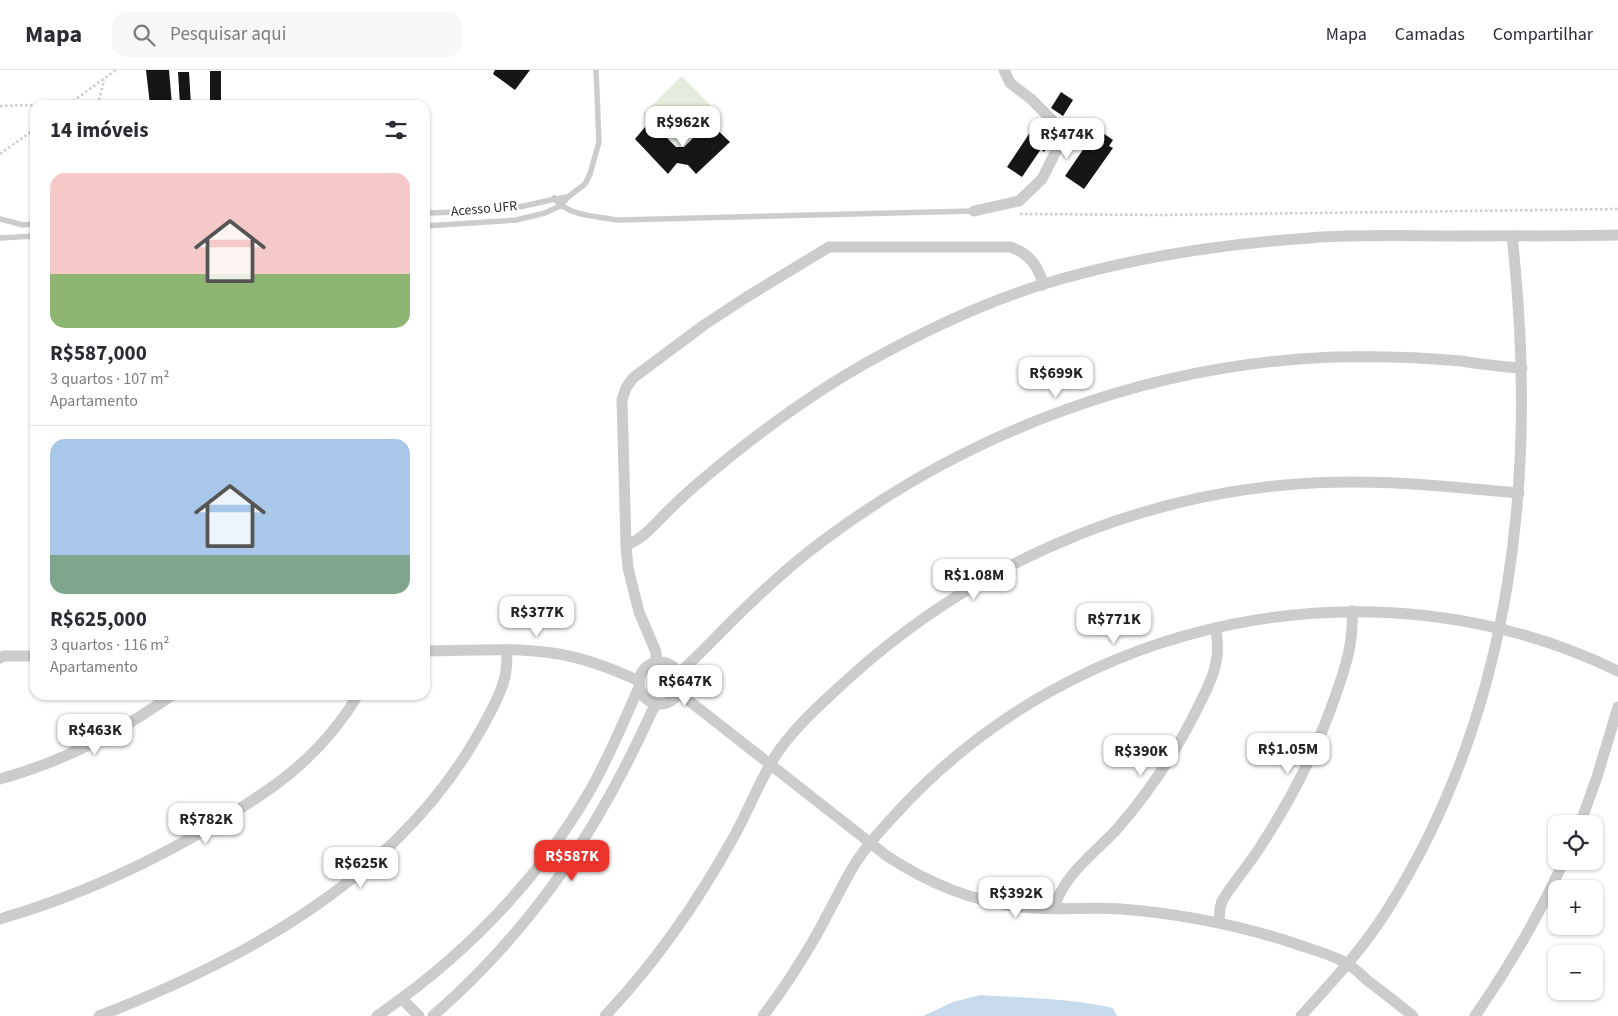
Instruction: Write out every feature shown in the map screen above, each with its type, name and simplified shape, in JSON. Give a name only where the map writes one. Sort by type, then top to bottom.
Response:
[{"type":"street","points":[[974,211],[1019,200],[1042,179],[1059,145],[1052,120],[1031,99],[1010,83],[1004,70]]},
{"type":"street","points":[[626,545],[642,537],[732,454],[831,384],[934,328],[997,301],[1043,285],[1082,274],[1163,256],[1260,242],[1359,235],[1618,235]]},
{"type":"street","points":[[1301,1016],[1348,964],[1385,913],[1432,829],[1464,751],[1484,687],[1499,629],[1513,548],[1519,493],[1522,368],[1518,289],[1512,236]]},
{"type":"street","points":[[656,663],[656,652],[639,612],[633,590],[626,545],[622,400],[626,388],[633,378],[668,351],[745,298],[829,247],[1010,247],[1023,252],[1034,262],[1043,285]]},
{"type":"street","points":[[679,673],[759,595],[791,567],[858,516],[901,488],[967,451],[1060,411],[1125,390],[1249,364],[1342,357],[1419,358],[1522,368]]},
{"type":"street","points":[[605,1016],[650,964],[689,910],[733,839],[770,764],[781,748],[835,691],[864,665],[925,617],[957,596],[1008,567],[1097,527],[1133,515],[1199,498],[1247,489],[1334,482],[1401,482],[1519,493]]},
{"type":"street","points":[[1219,922],[1222,901],[1278,819],[1320,738],[1349,654],[1352,635],[1352,611]]},
{"type":"street","points":[[763,1016],[797,967],[834,905],[850,872],[870,844],[910,798],[973,741],[1022,707],[1052,689],[1114,660],[1164,642],[1268,617],[1314,612],[1352,611],[1436,617],[1499,629],[1551,644],[1618,671]]},
{"type":"street","points":[[1054,908],[1060,892],[1069,877],[1097,850],[1136,806],[1183,737],[1215,669],[1218,653],[1216,628]]},
{"type":"street","points":[[99,1016],[166,988],[245,948],[321,902],[380,856],[423,813],[465,756],[492,707],[505,678],[508,650]]},
{"type":"street","points":[[377,1016],[430,977],[484,929],[532,876],[589,793],[605,764],[639,684],[645,669],[656,663],[669,664],[679,673],[681,680],[679,693],[670,702],[657,704],[646,699],[639,684],[619,671],[575,657],[538,651],[430,651]]},
{"type":"street","points":[[0,658],[4,656],[30,656]]},
{"type":"street","points":[[679,693],[870,844],[911,872],[958,893],[1009,905],[1120,909],[1186,916],[1219,922],[1284,940],[1348,964],[1413,1016]]},
{"type":"street","points":[[0,779],[46,764],[95,742],[131,722],[164,700]]},
{"type":"street","points":[[0,919],[54,901],[133,868],[201,833],[245,806],[280,782],[309,757],[334,729],[354,700]]},
{"type":"street","points":[[433,1016],[472,980],[503,947],[549,891],[616,788],[657,704]]},
{"type":"street","points":[[1583,815],[1618,707]]},
{"type":"street","points":[[1475,1016],[1522,942],[1559,870]]},
{"type":"street","points":[[402,999],[419,1016]]},
{"type":"lane","name":"Acesso UFR","points":[[430,226],[516,220],[545,213],[560,206],[585,184],[590,174],[599,142],[596,70]]},
{"type":"lane","points":[[430,213],[488,211],[514,208],[554,198],[568,197]]},
{"type":"lane","points":[[554,198],[560,206],[574,213],[618,220],[974,211]]},
{"type":"lane","points":[[514,208],[516,220]]},
{"type":"lane","points":[[0,219],[23,225],[30,224]]},
{"type":"lane","points":[[0,238],[30,236]]},
{"type":"path","points":[[75,100],[116,70]]},
{"type":"path","points":[[99,100],[104,79]]},
{"type":"path","points":[[0,106],[30,105]]},
{"type":"path","points":[[0,154],[30,133]]},
{"type":"path","points":[[1011,213],[1162,215],[1618,209]]},
{"type":"green space","points":[[682,76],[720,115],[711,124],[709,122],[683,147],[676,147],[643,114]]},
{"type":"water","points":[[980,995],[1080,1002],[1113,1008],[1117,1016],[923,1016],[953,1002]]},
{"type":"building","points":[[146,70],[169,70],[172,100],[149,100]]},
{"type":"building","points":[[495,70],[530,70],[515,90],[493,74]]},
{"type":"building","points":[[210,71],[221,71],[221,100],[210,100]]},
{"type":"building","points":[[178,72],[189,72],[191,100],[180,100]]},
{"type":"building","points":[[1061,92],[1073,100],[1063,116],[1051,108]]},
{"type":"building","points":[[650,121],[676,147],[684,147],[709,122],[730,142],[696,174],[688,165],[677,163],[668,174],[635,139]]},
{"type":"building","points":[[1031,131],[1049,143],[1044,152],[1041,149],[1022,177],[1007,167]]},
{"type":"building","points":[[1100,131],[1113,140],[1109,146],[1113,148],[1084,189],[1065,176],[1093,135],[1096,137]]}]
